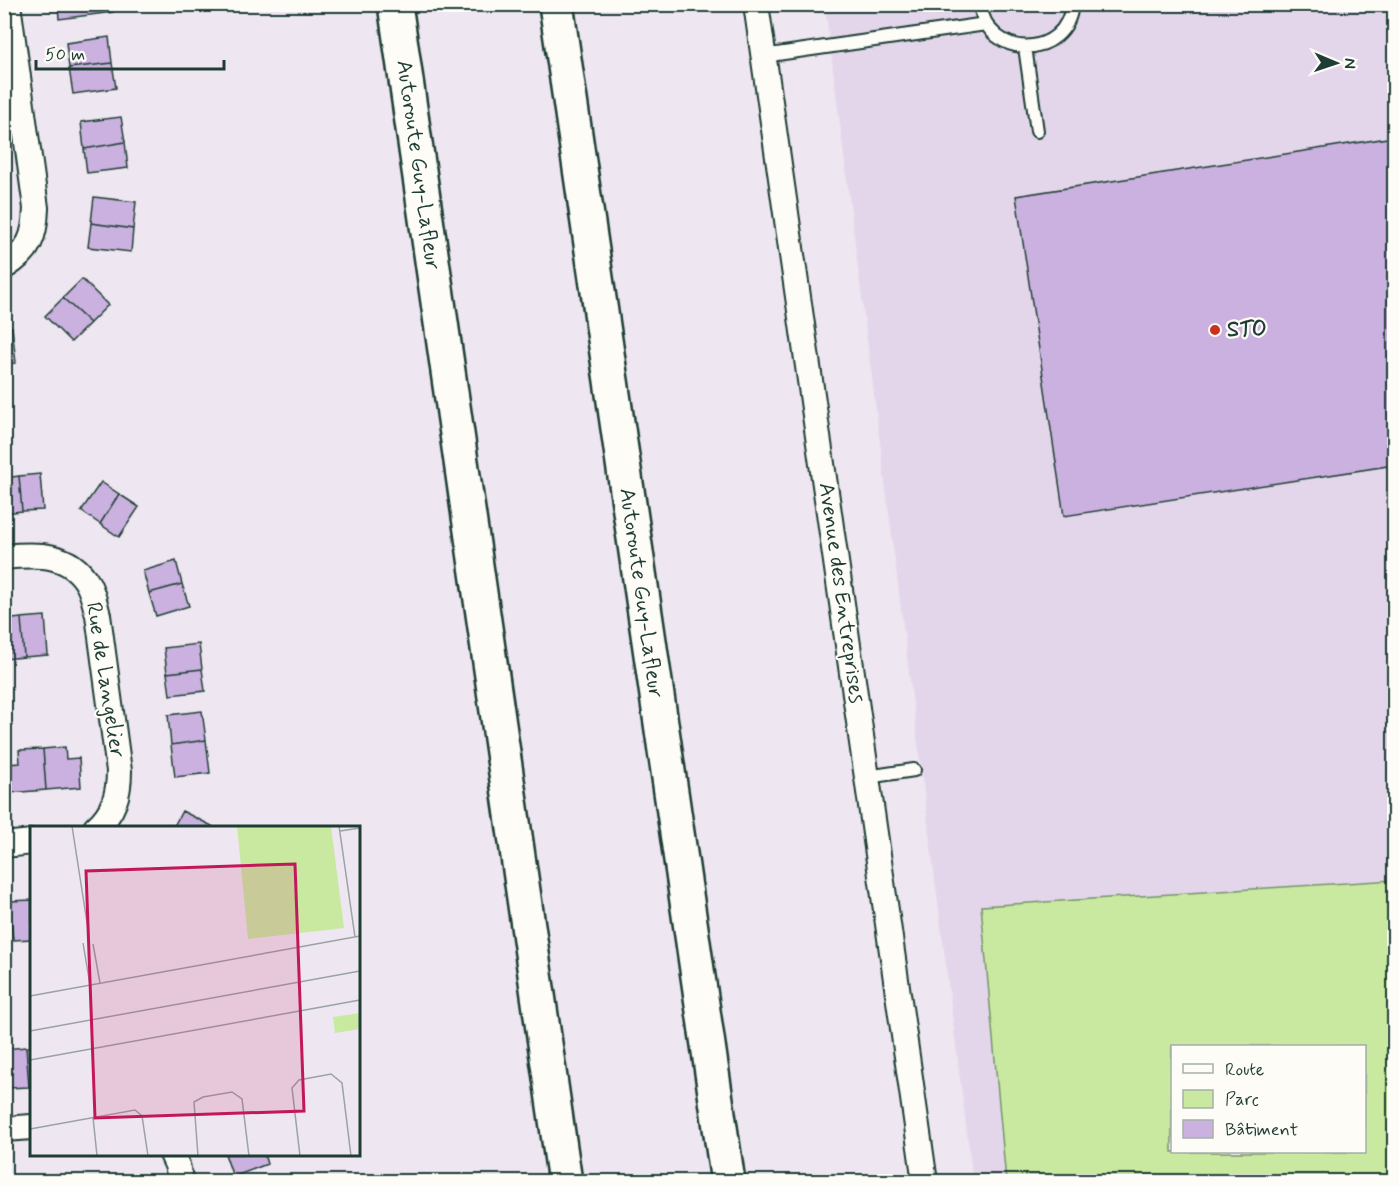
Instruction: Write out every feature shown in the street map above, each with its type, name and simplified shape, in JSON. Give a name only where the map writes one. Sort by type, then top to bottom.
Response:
[{"type":"highway","name":"Autoroute Guy-Lafleur","points":[[395,4],[565,1182]]},
{"type":"highway","name":"Autoroute Guy-Lafleur","points":[[556,4],[728,1182]]},
{"type":"street","points":[[4,267],[15,260],[28,246],[35,227],[36,208],[8,4]]},
{"type":"street","name":"Avenue des Entreprises","points":[[756,4],[926,1182]]},
{"type":"street","name":"Rue de Langelier","points":[[4,557],[37,555],[54,558],[68,564],[88,584],[93,598],[98,615],[119,771],[117,798],[111,811],[98,826]]},
{"type":"street","points":[[4,845],[30,842]]},
{"type":"street","points":[[4,1130],[30,1127]]},
{"type":"street","points":[[172,1156],[181,1182]]},
{"type":"lane","points":[[980,4],[982,18],[996,36],[1010,45],[1025,47],[1041,45],[1061,31],[1069,17],[1072,4]]},
{"type":"lane","points":[[763,56],[986,24]]},
{"type":"lane","points":[[1025,47],[1037,131]]},
{"type":"lane","points":[[867,777],[914,770]]},
{"type":"shaded area","points":[[825,5],[1394,5],[1394,1181],[973,1181]]},
{"type":"green space","points":[[1394,880],[1394,1181],[1006,1181],[981,906]]},
{"type":"building","points":[[58,4],[112,4],[113,12],[59,19]]},
{"type":"building","points":[[109,37],[112,63],[69,68],[66,43]]},
{"type":"building","points":[[112,63],[116,88],[73,94],[69,68]]},
{"type":"building","points":[[121,117],[125,142],[84,149],[81,122]]},
{"type":"building","name":"STO","points":[[1394,137],[1394,465],[1064,516],[1016,196]]},
{"type":"building","points":[[125,142],[128,168],[87,173],[84,149]]},
{"type":"building","points":[[94,197],[136,202],[133,229],[91,223]]},
{"type":"building","points":[[91,223],[133,229],[131,252],[88,247]]},
{"type":"building","points":[[82,279],[108,305],[90,323],[63,298]]},
{"type":"building","points":[[63,298],[90,323],[71,342],[45,316]]},
{"type":"building","points":[[12,327],[16,363],[4,364],[4,328]]},
{"type":"building","points":[[40,474],[43,510],[22,511],[19,476]]},
{"type":"building","points":[[19,476],[22,511],[4,513],[4,478]]},
{"type":"building","points":[[101,482],[119,494],[100,524],[81,511]]},
{"type":"building","points":[[119,494],[139,507],[119,537],[100,524]]},
{"type":"building","points":[[176,561],[182,584],[149,593],[143,571]]},
{"type":"building","points":[[182,584],[189,606],[156,616],[149,593]]},
{"type":"building","points":[[45,616],[48,655],[24,657],[21,618]]},
{"type":"building","points":[[21,618],[24,657],[4,659],[4,620]]},
{"type":"building","points":[[199,644],[202,669],[167,673],[164,648]]},
{"type":"building","points":[[202,669],[205,691],[170,695],[167,673]]},
{"type":"building","points":[[202,711],[206,740],[171,745],[168,715]]},
{"type":"building","points":[[206,740],[210,773],[175,777],[171,745]]},
{"type":"building","points":[[65,747],[66,759],[79,758],[81,787],[46,790],[43,749]]},
{"type":"building","points":[[43,749],[46,790],[9,793],[7,764],[20,763],[19,750]]},
{"type":"building","points":[[182,811],[212,826],[174,826]]},
{"type":"building","points":[[30,900],[30,939],[13,940],[9,901]]},
{"type":"building","points":[[26,1047],[30,1047],[29,1087]]},
{"type":"building","points":[[26,1047],[29,1087],[7,1088],[4,1049]]},
{"type":"building","points":[[226,1156],[265,1156],[267,1164],[233,1177]]},
{"type":"place","name":"STO","points":[[1215,330]]}]
